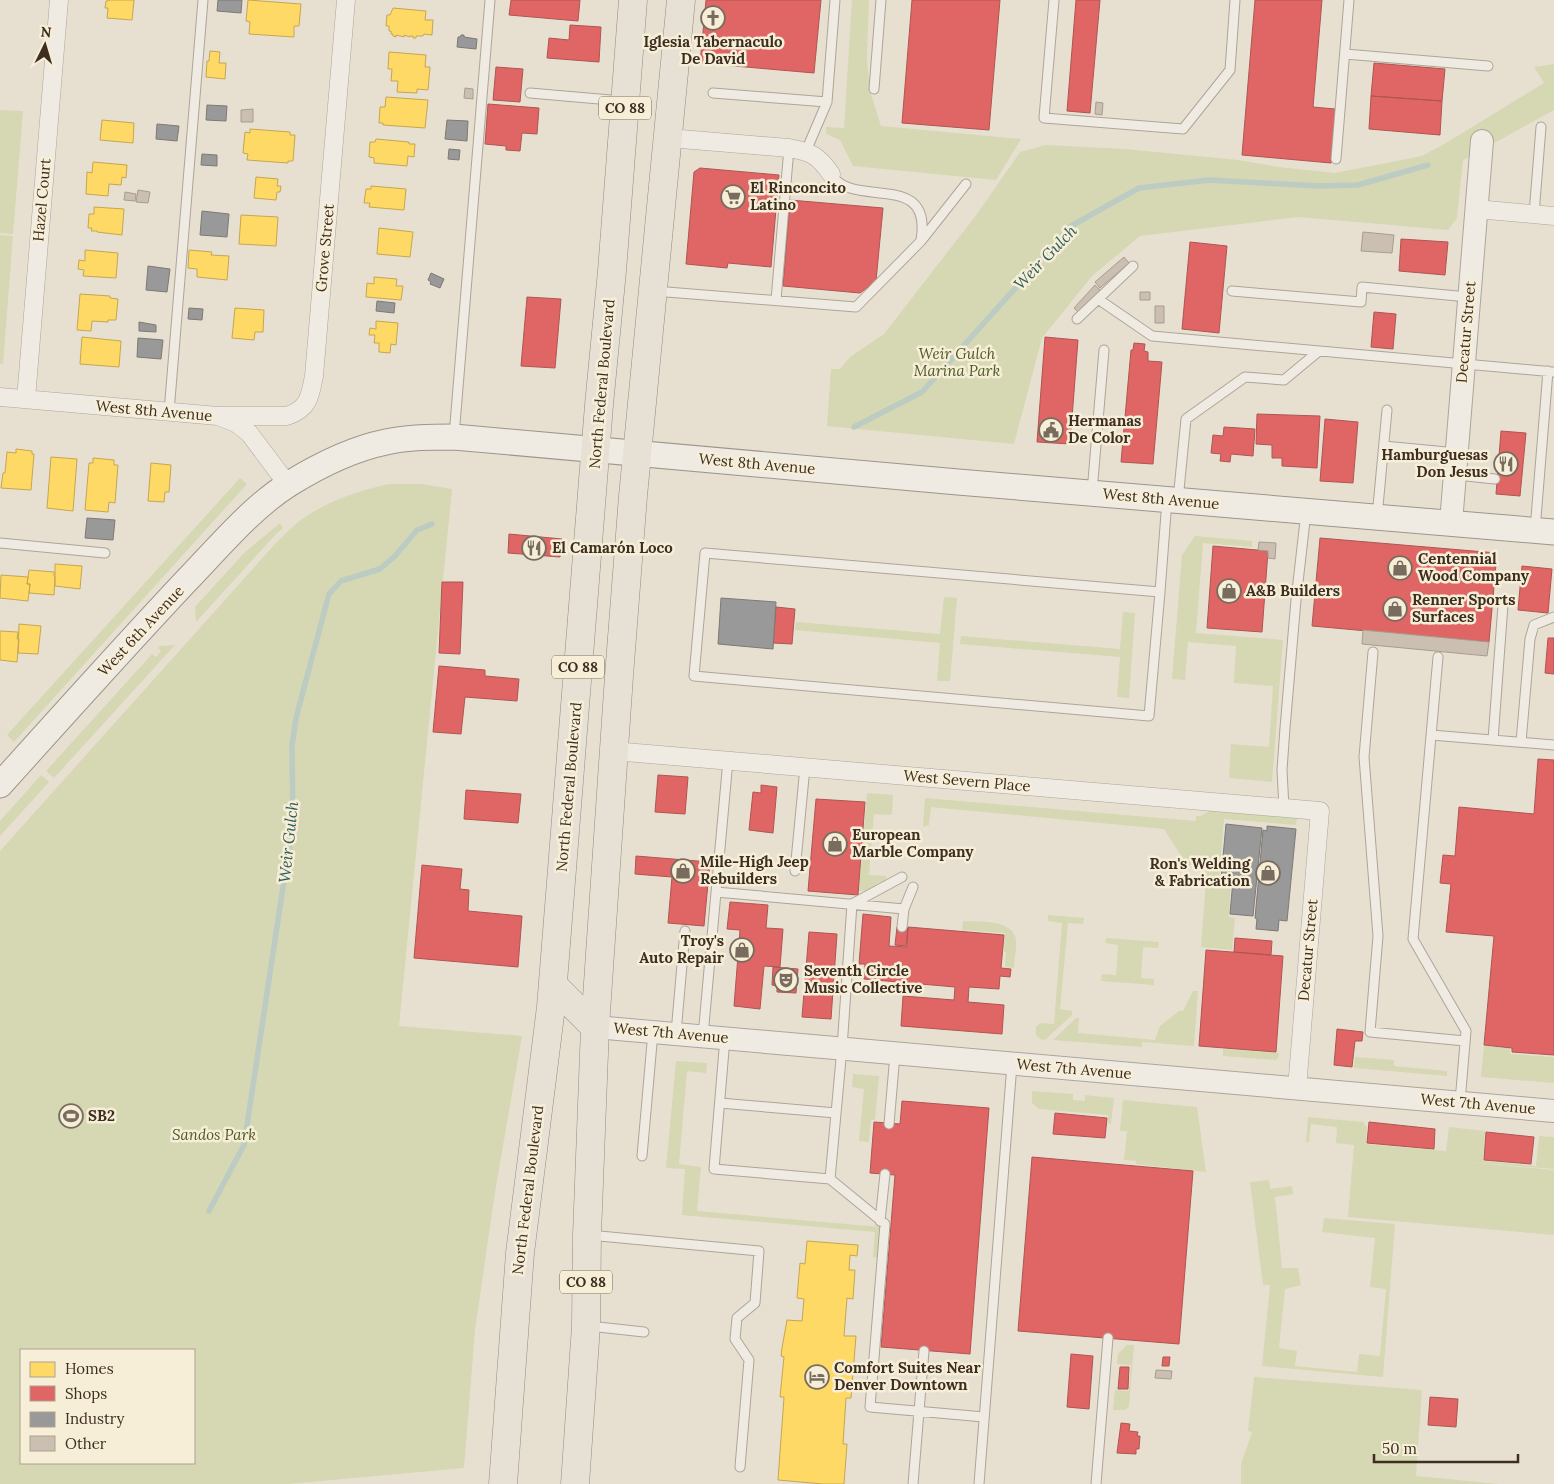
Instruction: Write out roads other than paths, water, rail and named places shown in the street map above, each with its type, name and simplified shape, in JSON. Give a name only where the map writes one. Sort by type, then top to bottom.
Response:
[{"type":"main road","name":"North Federal Boulevard","points":[[503,1484],[520,1253],[553,985],[633,0]]},
{"type":"main road","points":[[595,1026],[620,656],[681,0]]},
{"type":"main road","name":"West 8th Avenue","points":[[288,485],[341,457],[386,442],[432,437],[454,437],[1544,531]]},
{"type":"main road","name":"West 6th Avenue","points":[[3,776],[250,515],[288,485]]},
{"type":"main road","points":[[553,985],[595,1026]]},
{"type":"main road","name":"CO 88","points":[[575,1484],[586,1326],[587,1235],[595,1026]]},
{"type":"street","name":"Hazel Court","points":[[26,400],[58,0]]},
{"type":"street","name":"Grove Street","points":[[218,416],[287,416],[303,408],[308,401],[314,376],[346,0]]},
{"type":"street","points":[[668,138],[797,149],[813,154],[820,159],[831,174]]},
{"type":"street","name":"Decatur Street","points":[[1451,523],[1482,141]]},
{"type":"street","points":[[1476,209],[1554,216]]},
{"type":"street","name":"West 8th Avenue","points":[[0,397],[218,416],[236,423],[250,434],[288,485]]},
{"type":"street","name":"West Severn Place","points":[[614,751],[1320,811]]},
{"type":"street","name":"Decatur Street","points":[[1297,1088],[1320,811]]},
{"type":"street","name":"West 7th Avenue","points":[[595,1026],[1554,1111]]},
{"type":"lane","points":[[169,412],[203,0]]},
{"type":"lane","points":[[454,437],[490,0]]},
{"type":"lane","points":[[776,300],[797,149],[827,102],[835,0]]},
{"type":"lane","points":[[874,89],[881,0]]},
{"type":"lane","points":[[1054,0],[1044,118],[1183,130],[1230,70],[1236,0]]},
{"type":"lane","points":[[1336,159],[1349,0]]},
{"type":"lane","points":[[1344,54],[1488,66]]},
{"type":"lane","points":[[713,92],[827,102]]},
{"type":"lane","points":[[530,93],[625,101]]},
{"type":"lane","points":[[1534,214],[1541,127]]},
{"type":"lane","points":[[831,174],[841,186],[903,197],[914,204],[920,213],[922,223],[921,241]]},
{"type":"lane","points":[[654,291],[856,307],[921,241],[966,184]]},
{"type":"lane","points":[[1077,319],[1133,266]]},
{"type":"lane","points":[[1232,291],[1360,302],[1362,287],[1469,297]]},
{"type":"lane","points":[[1098,299],[1152,336],[1551,372],[1544,531]]},
{"type":"lane","points":[[1092,493],[1104,350]]},
{"type":"lane","points":[[1160,592],[705,553],[694,676],[1149,716],[1160,592],[1172,500],[1186,419],[1245,377],[1284,380],[1319,351]]},
{"type":"lane","points":[[1377,517],[1387,410]]},
{"type":"lane","points":[[1384,446],[1457,453]]},
{"type":"lane","points":[[1455,475],[1495,479]]},
{"type":"lane","points":[[1284,808],[1282,776],[1284,746],[1296,600],[1306,511]]},
{"type":"lane","points":[[0,543],[105,553]]},
{"type":"lane","points":[[1493,740],[1502,605]]},
{"type":"lane","points":[[1521,742],[1530,639],[1534,626],[1554,617]]},
{"type":"lane","points":[[1373,652],[1364,758],[1378,936],[1370,1032],[1465,1041]]},
{"type":"lane","points":[[1438,657],[1413,939],[1466,1031],[1460,1102]]},
{"type":"lane","points":[[1432,734],[1554,745]]},
{"type":"lane","points":[[728,760],[716,892],[714,1037],[720,1102],[714,1169],[830,1179],[885,1224],[870,1407],[984,1417]]},
{"type":"lane","points":[[796,871],[804,767]]},
{"type":"lane","points":[[852,904],[902,878]]},
{"type":"lane","points":[[902,927],[904,909],[913,888]]},
{"type":"lane","points":[[716,892],[904,909]]},
{"type":"lane","points":[[830,1179],[842,1048],[852,904]]},
{"type":"lane","points":[[676,1034],[685,931]]},
{"type":"lane","points":[[642,1156],[653,1032]]},
{"type":"lane","points":[[889,1124],[895,1053]]},
{"type":"lane","points":[[979,1484],[1012,1063]]},
{"type":"lane","points":[[720,1102],[836,1113]]},
{"type":"lane","points":[[880,1221],[885,1174]]},
{"type":"lane","points":[[587,1235],[760,1251],[755,1303],[737,1318],[735,1339],[750,1360],[740,1467]]},
{"type":"lane","points":[[586,1326],[644,1332]]},
{"type":"lane","points":[[1096,1484],[1108,1338]]},
{"type":"lane","points":[[914,1484],[924,1351]]},
{"type":"waterway","name":"Weir Gulch","points":[[854,427],[922,392],[1071,226],[1139,188],[1209,180],[1318,186],[1358,185],[1428,165]]},
{"type":"waterway","name":"Weir Gulch","points":[[209,1211],[244,1145],[293,821],[292,746],[296,718],[329,594],[341,581],[380,569],[395,556],[417,530],[432,524]]},
{"type":"place","name":"Iglesia Tabernaculo De David","points":[[713,18]]},
{"type":"place","name":"El Rinconcito Latino","points":[[733,197]]},
{"type":"place","name":"Hermanas De Color","points":[[1051,430]]},
{"type":"place","name":"Hamburguesas Don Jesus","points":[[1506,464]]},
{"type":"place","name":"El Camarón Loco","points":[[534,548]]},
{"type":"place","name":"Centennial Wood Company","points":[[1400,568]]},
{"type":"place","name":"A&B Builders","points":[[1229,591]]},
{"type":"place","name":"Renner Sports Surfaces","points":[[1395,609]]},
{"type":"place","name":"European Marble Company","points":[[835,844]]},
{"type":"place","name":"Mile-High Jeep Rebuilders","points":[[683,871]]},
{"type":"place","name":"Ron's Welding & Fabrication","points":[[1268,873]]},
{"type":"place","name":"Troy's Auto Repair","points":[[742,950]]},
{"type":"place","name":"Seventh Circle Music Collective","points":[[786,980]]},
{"type":"place","name":"SB2","points":[[71,1116]]},
{"type":"place","name":"Comfort Suites Near Denver Downtown","points":[[817,1377]]},
{"type":"park label","name":"Weir Gulch Marina Park","points":[[957,362]]},
{"type":"park label","name":"Sandos Park","points":[[214,1135]]}]
